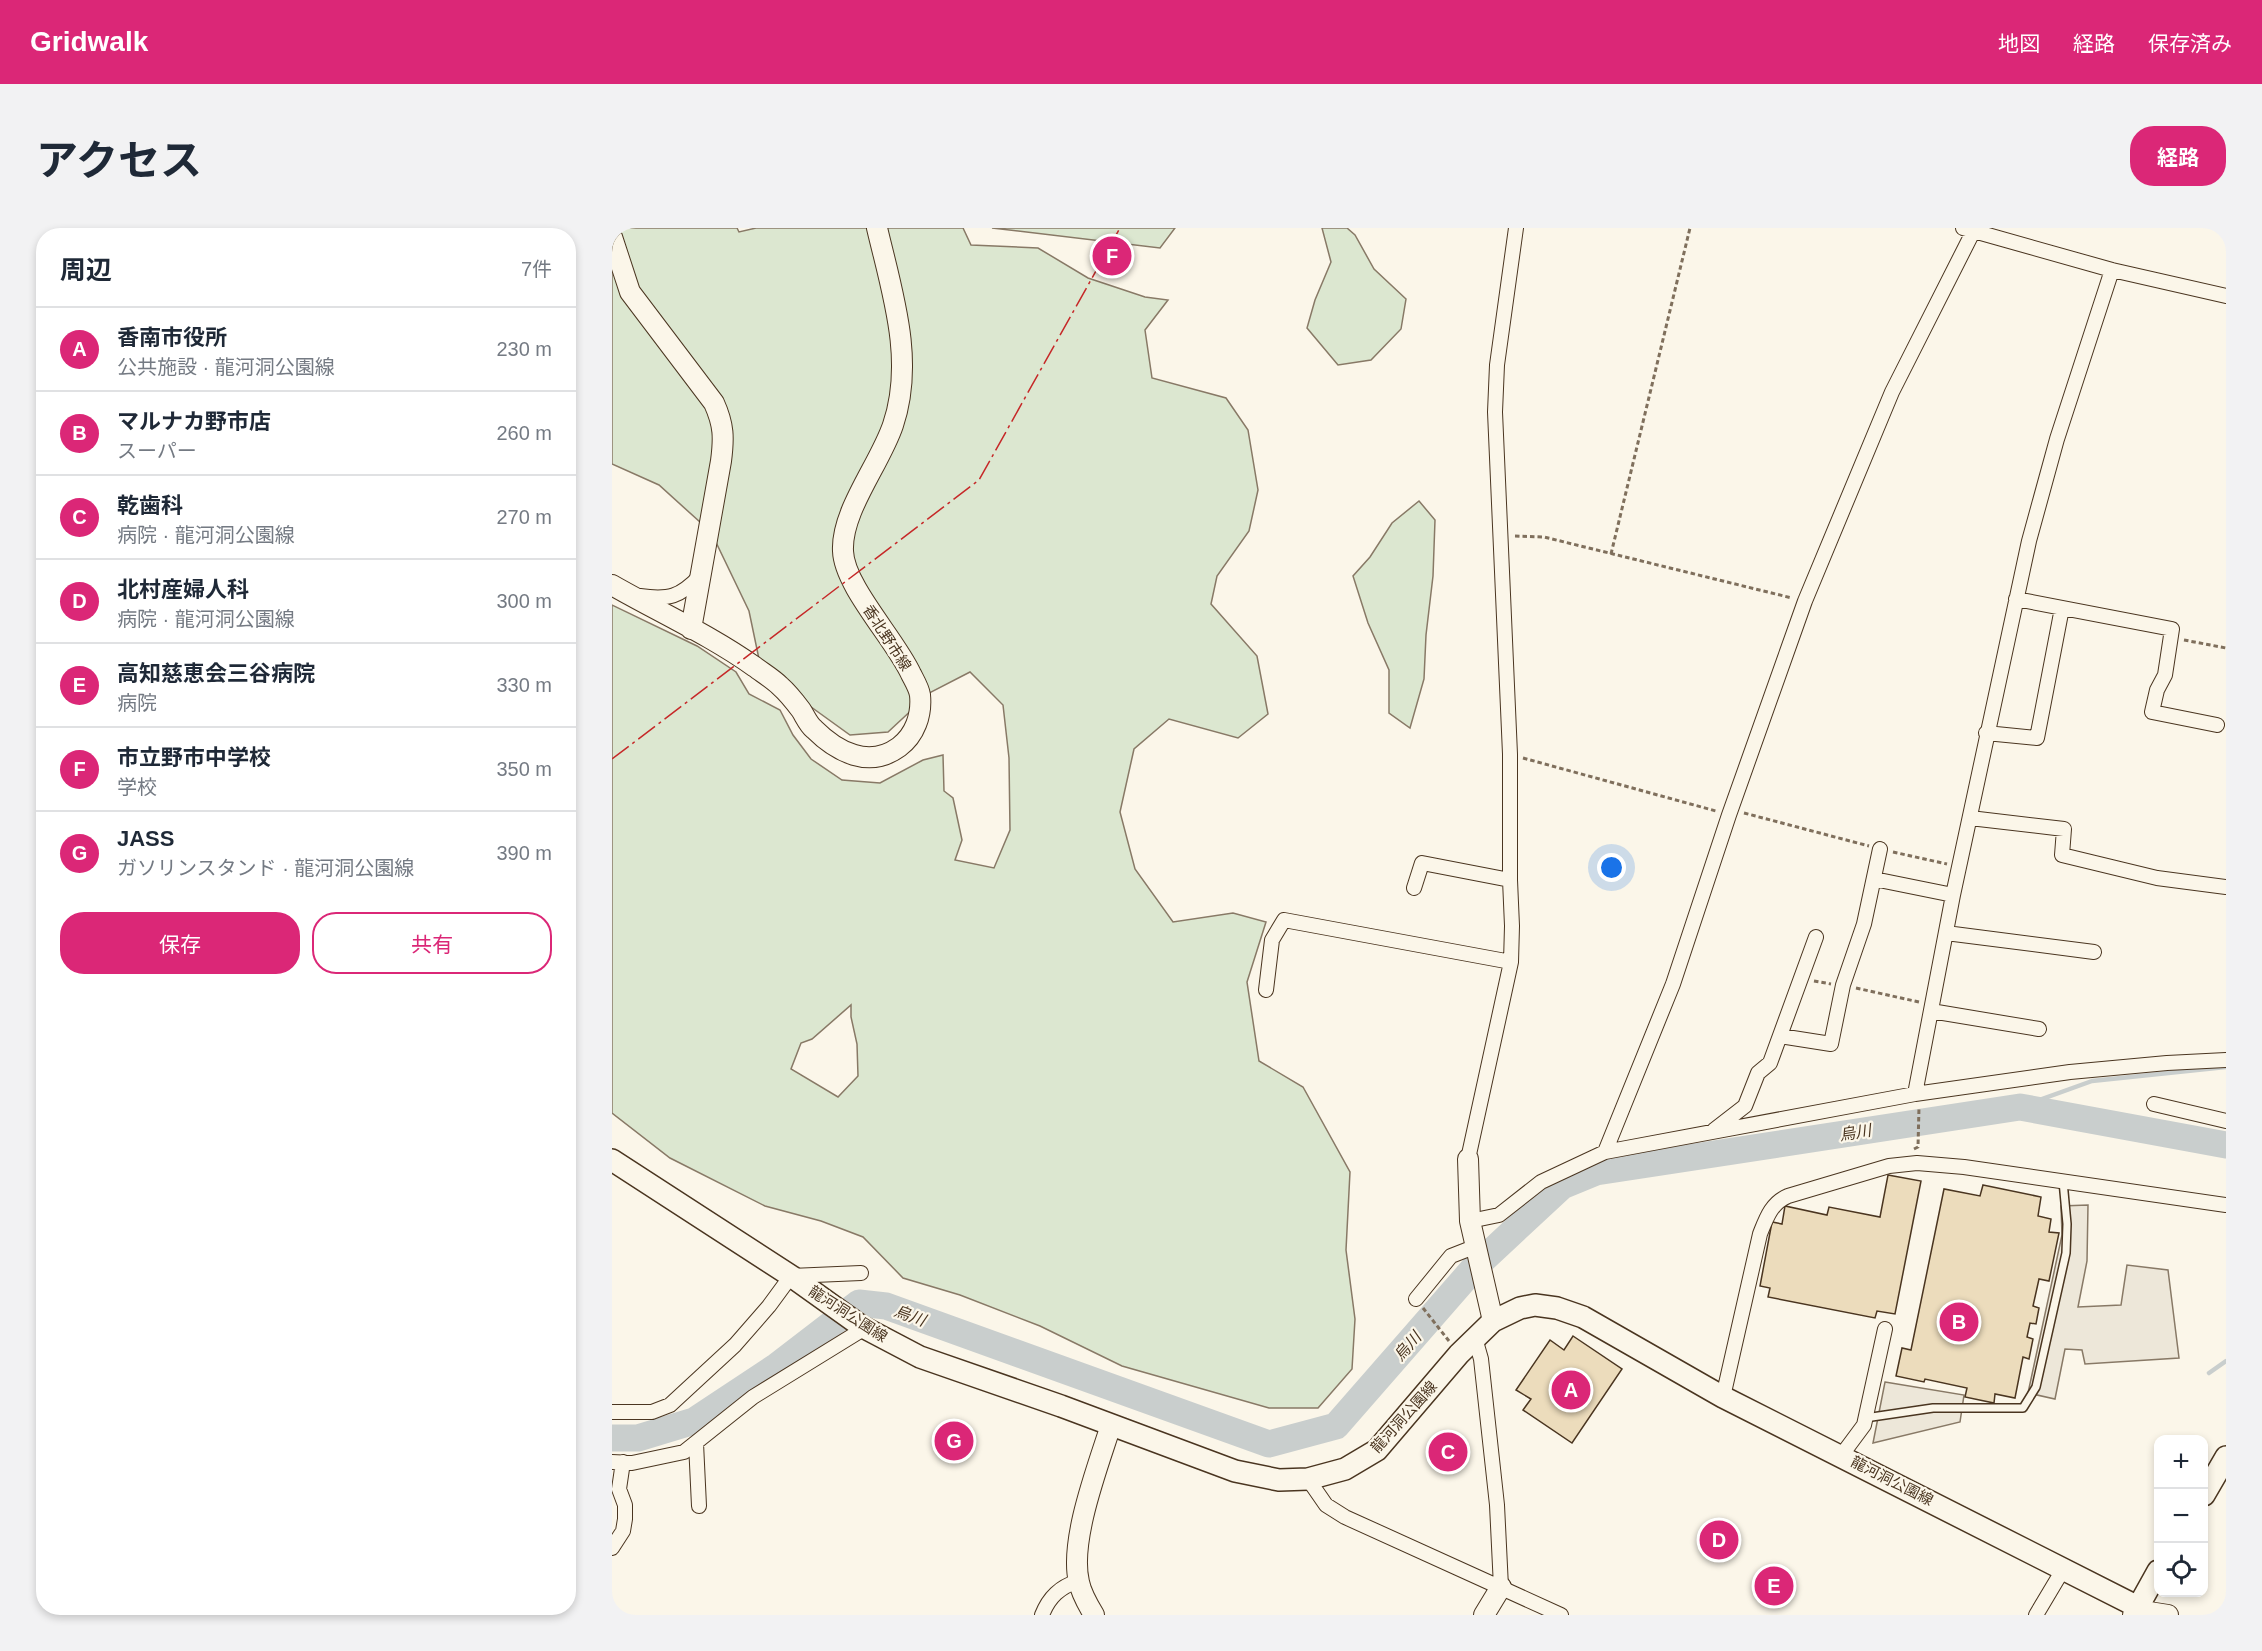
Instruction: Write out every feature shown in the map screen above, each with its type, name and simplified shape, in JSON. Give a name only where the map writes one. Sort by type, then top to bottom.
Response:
[{"type":"main road","name":"香北野市線","points":[[621,590],[753,665],[780,686],[800,708],[812,728],[845,753],[868,758],[881,755],[893,751],[915,730],[920,711],[920,693],[902,655],[855,586],[845,566],[843,552],[846,525],[893,426],[902,380],[898,317],[877,228]]},
{"type":"main road","points":[[612,237],[630,292],[714,403],[724,436],[691,628]]},
{"type":"main road","points":[[1468,1159],[1470,1221],[1491,1312]]},
{"type":"main road","name":"龍河洞公園線","points":[[612,1160],[791,1276],[863,1327],[920,1357],[1235,1471],[1279,1480],[1308,1479],[1346,1469],[1377,1450],[1475,1338],[1491,1312],[1535,1305],[1557,1308],[1583,1317],[1723,1397],[2064,1568],[2135,1611]]},
{"type":"main road","points":[[1094,1615],[1078,1581],[1077,1558],[1081,1531],[1111,1425]]},
{"type":"main road","points":[[2207,1489],[2226,1457]]},
{"type":"main road","points":[[2154,1578],[2135,1611],[2168,1615]]},
{"type":"main road","points":[[1484,1615],[1501,1587]]},
{"type":"street","points":[[1468,1159],[1510,962],[1512,926],[1510,754],[1495,446],[1496,386],[1516,228]]},
{"type":"street","points":[[1605,1152],[1673,984],[1730,812],[1805,601],[1892,392],[1971,229],[2112,270],[2226,296]]},
{"type":"street","points":[[1917,1094],[1953,895],[2029,541],[2057,439],[2112,270]]},
{"type":"street","points":[[621,590],[656,598],[680,595],[700,575]]},
{"type":"street","points":[[2016,599],[2172,629],[2165,675],[2157,690],[2152,712],[2217,725]]},
{"type":"street","points":[[1986,733],[2037,738],[2062,608]]},
{"type":"street","points":[[1970,818],[2064,829],[2062,855],[2157,878],[2226,887]]},
{"type":"street","points":[[1780,1036],[1832,1044],[1843,986],[1864,924],[1880,849]]},
{"type":"street","points":[[1414,888],[1422,863],[1510,880]]},
{"type":"street","points":[[1874,879],[1953,895]]},
{"type":"street","points":[[1266,990],[1272,940],[1284,920],[1510,962]]},
{"type":"street","points":[[1946,933],[2094,952]]},
{"type":"street","points":[[1713,1132],[1745,1106],[1758,1073],[1770,1063],[1816,937]]},
{"type":"street","points":[[1931,1008],[2039,1029]]},
{"type":"street","points":[[1470,1221],[1498,1215],[1541,1182],[1605,1152],[1917,1094],[2070,1072],[2167,1062],[2226,1060]]},
{"type":"street","points":[[2154,1104],[2226,1121]]},
{"type":"street","points":[[1723,1397],[1760,1234],[1768,1213],[1780,1199],[1889,1166],[1917,1163],[1964,1167],[2226,1204]]},
{"type":"street","points":[[1420,1304],[1451,1256],[1474,1246]]},
{"type":"street","points":[[612,1412],[652,1412],[670,1404],[735,1345],[769,1306],[791,1276],[861,1273]]},
{"type":"street","points":[[612,1548],[623,1531],[625,1519],[625,1505],[619,1490],[617,1462],[632,1463],[665,1458],[684,1452],[753,1397],[863,1327]]},
{"type":"street","points":[[1841,1456],[1864,1425],[1885,1329]]},
{"type":"street","points":[[1475,1338],[1481,1359],[1497,1505],[1501,1587]]},
{"type":"street","points":[[696,1443],[699,1506]]},
{"type":"street","points":[[1308,1479],[1326,1505],[1345,1517],[1561,1615]]},
{"type":"street","points":[[2036,1615],[2064,1568]]},
{"type":"street","points":[[1042,1615],[1049,1600],[1057,1592],[1078,1581]]},
{"type":"lane","points":[[1865,1418],[1933,1408],[2023,1408],[2037,1387],[2066,1253],[2067,1224],[2063,1181]]},
{"type":"path","points":[[1611,554],[1689,228]]},
{"type":"path","points":[[1501,536],[1544,537],[1805,601]]},
{"type":"path","points":[[2171,637],[2226,648]]},
{"type":"path","points":[[1510,754],[1730,812],[1959,867]]},
{"type":"path","points":[[1801,978],[1931,1008]]},
{"type":"path","points":[[1917,1094],[1918,1147]]},
{"type":"path","points":[[1420,1304],[1450,1343]]},
{"type":"green space","points":[[612,228],[737,228],[739,232],[756,228],[963,228],[971,245],[1038,248],[1088,278],[1145,297],[1168,300],[1145,330],[1152,378],[1226,398],[1248,430],[1258,490],[1249,531],[1217,576],[1211,604],[1257,656],[1268,714],[1238,738],[1169,719],[1134,749],[1120,812],[1135,869],[1173,922],[1233,913],[1266,922],[1247,982],[1259,1061],[1303,1087],[1350,1172],[1346,1250],[1355,1319],[1352,1369],[1318,1408],[1269,1408],[1122,1366],[1040,1326],[960,1295],[903,1278],[863,1237],[821,1221],[765,1206],[670,1158],[612,1113],[612,605],[697,646],[736,672],[749,694],[780,710],[793,735],[811,759],[842,780],[880,783],[923,760],[943,755],[944,791],[953,798],[962,840],[955,860],[994,868],[1010,830],[1009,758],[1003,705],[970,672],[931,692],[888,732],[850,735],[807,704],[759,659],[749,611],[711,532],[659,485],[612,464]],"holes":[[[851,1005],[851,1017],[857,1044],[858,1076],[838,1097],[791,1069],[801,1043],[812,1039]]]},
{"type":"green space","points":[[992,228],[1175,228],[1160,248]]},
{"type":"green space","points":[[1322,228],[1347,228],[1355,235],[1374,269],[1406,299],[1401,329],[1371,360],[1338,365],[1307,328],[1315,300],[1331,262]]},
{"type":"green space","points":[[1419,501],[1435,520],[1433,576],[1426,635],[1424,679],[1410,728],[1389,713],[1389,670],[1368,623],[1353,576],[1370,557],[1392,523]]},
{"type":"shaded area","points":[[2088,1205],[2087,1261],[2078,1307],[2121,1305],[2127,1265],[2168,1270],[2179,1358],[2085,1364],[2082,1350],[2065,1349],[2055,1399],[2028,1393],[2062,1235],[2061,1206]]},
{"type":"shaded area","points":[[1885,1382],[1964,1395],[1960,1422],[1873,1443]]},
{"type":"building","points":[[1888,1175],[1921,1181],[1895,1314],[1877,1311],[1875,1318],[1768,1297],[1770,1288],[1760,1286],[1772,1222],[1782,1224],[1785,1206],[1827,1215],[1829,1207],[1880,1217]]},
{"type":"building","points":[[1983,1185],[2041,1197],[2038,1216],[2051,1219],[2049,1232],[2059,1233],[2049,1281],[2039,1279],[2033,1306],[2039,1308],[2036,1324],[2030,1323],[2027,1337],[2033,1339],[2029,1359],[2023,1357],[2015,1398],[1995,1394],[1994,1403],[1965,1397],[1967,1388],[1925,1379],[1924,1382],[1896,1376],[1902,1348],[1911,1350],[1944,1189],[1980,1196]]},
{"type":"building","points":[[1573,1336],[1622,1369],[1572,1443],[1523,1410],[1531,1399],[1516,1390],[1550,1340],[1564,1350]]},
{"type":"waterway","points":[[2020,1107],[2092,1081],[2226,1067]]},
{"type":"waterway","name":"烏川","points":[[612,1438],[638,1438],[694,1421],[777,1366],[859,1303],[886,1306],[1269,1444],[1336,1426],[1474,1268],[1562,1186],[1596,1172],[2020,1107],[2226,1145]]},
{"type":"waterway","points":[[2209,1373],[2226,1361]]},
{"type":"power","points":[[612,759],[979,480],[1120,228]]},
{"type":"place","name":"市立野市中学校","points":[[1112,256]]},
{"type":"place","name":"マルナカ野市店","points":[[1959,1322]]},
{"type":"place","name":"香南市役所","points":[[1571,1390]]},
{"type":"place","name":"JASS","points":[[954,1441]]},
{"type":"place","name":"乾歯科","points":[[1448,1452]]},
{"type":"place","name":"北村産婦人科","points":[[1719,1540]]},
{"type":"place","name":"高知慈恵会三谷病院","points":[[1774,1586]]}]
